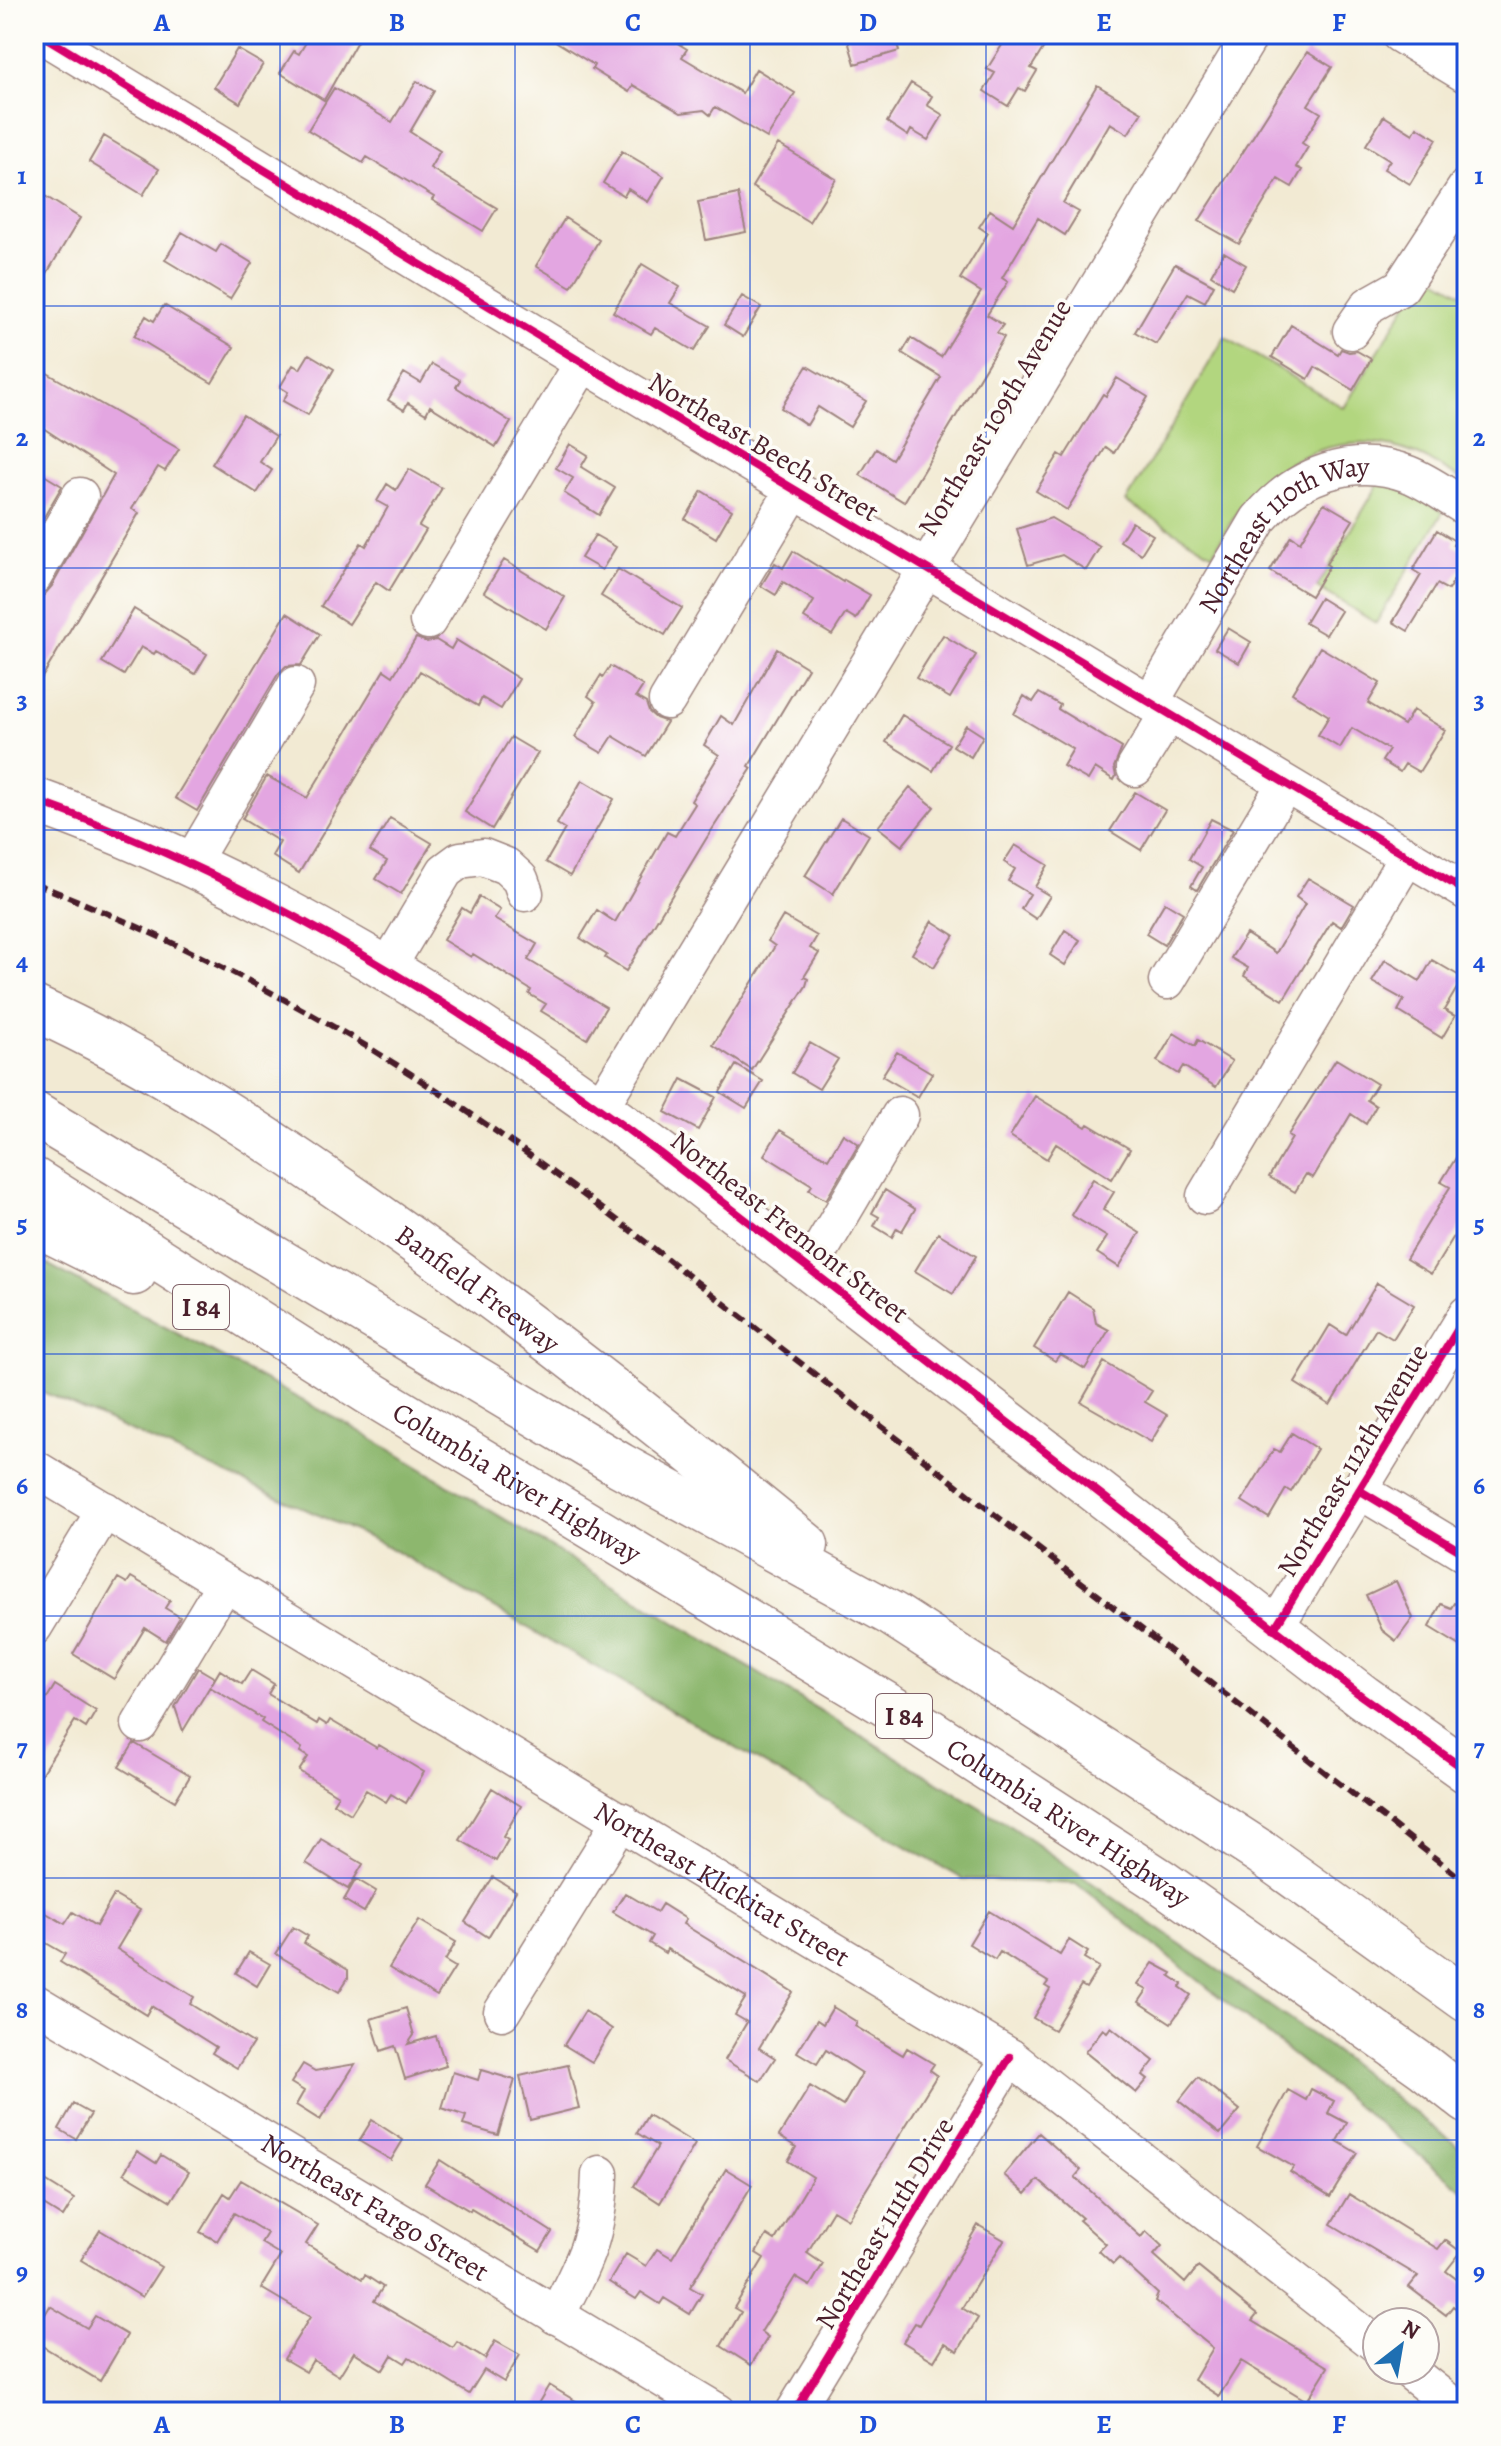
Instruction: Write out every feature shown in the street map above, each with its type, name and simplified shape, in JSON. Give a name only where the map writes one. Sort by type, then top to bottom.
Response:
[{"type":"main road","name":"Northeast Fremont Street","points":[[34,800],[95,823],[265,902],[479,1027],[599,1109],[1274,1629],[1467,1771]]},
{"type":"main road","name":"Banfield Freeway","points":[[34,1008],[160,1073],[276,1144],[460,1273],[651,1418],[892,1614]]},
{"type":"main road","points":[[34,1114],[620,1465],[892,1614],[1262,1853],[1467,2000]]},
{"type":"main road","points":[[34,1180],[368,1392]]},
{"type":"main road","name":"I 84","points":[[34,1223],[368,1392]]},
{"type":"main road","name":"Columbia River Highway","points":[[368,1392],[898,1712],[1091,1835],[1467,2101]]},
{"type":"street","name":"Northeast Beech Street","points":[[40,34],[1467,892]]},
{"type":"street","name":"Northeast 109th Avenue","points":[[599,1109],[1251,34]]},
{"type":"street","points":[[1399,34],[1467,75]]},
{"type":"street","points":[[1351,331],[1369,305],[1401,287],[1467,186]]},
{"type":"street","points":[[428,621],[583,363]]},
{"type":"street","name":"Northeast 110th Way","points":[[1135,768],[1159,709],[1259,519],[1282,495],[1301,482],[1332,470],[1376,467],[1408,474],[1467,508]]},
{"type":"street","points":[[667,701],[794,490]]},
{"type":"street","points":[[34,576],[80,496]]},
{"type":"street","points":[[190,865],[296,685]]},
{"type":"street","points":[[1167,981],[1285,784]]},
{"type":"street","points":[[386,970],[445,871],[460,860],[483,857],[506,866],[520,879],[525,893]]},
{"type":"street","points":[[1205,1196],[1407,857]]},
{"type":"street","points":[[809,1269],[900,1115]]},
{"type":"street","name":"Northeast 112th Avenue","points":[[1274,1629],[1467,1314]]},
{"type":"street","name":"Northeast Klickitat Street","points":[[34,1468],[1010,2057],[1361,2332]]},
{"type":"street","points":[[1359,1490],[1467,1555]]},
{"type":"street","points":[[34,1627],[105,1510]]},
{"type":"street","points":[[140,1724],[225,1583]]},
{"type":"street","points":[[502,2012],[621,1820]]},
{"type":"street","name":"Northeast Fargo Street","points":[[34,2002],[718,2412]]},
{"type":"street","name":"Northeast 111th Drive","points":[[794,2412],[1010,2057]]},
{"type":"street","points":[[556,2316],[585,2262],[592,2240],[599,2209],[600,2174]]},
{"type":"street","points":[[1428,2386],[1461,2412]]},
{"type":"green space","points":[[1426,272],[1467,296],[1467,483],[1427,459],[1401,449],[1359,444],[1318,451],[1299,458],[1264,481],[1239,510],[1213,554],[1126,502],[1225,337],[1344,408]]},
{"type":"green space","points":[[1380,482],[1406,490],[1443,512],[1376,623],[1317,587]]},
{"type":"green space","points":[[34,1257],[356,1429],[1007,1824],[1329,2047],[1467,2153],[1467,2193],[1077,1884],[963,1879],[381,1543],[34,1388]]},
{"type":"building","points":[[311,34],[361,34],[324,100],[280,73],[294,51],[299,54]]},
{"type":"building","points":[[544,34],[662,34],[687,49],[682,57],[742,93],[756,69],[795,93],[767,138],[715,107],[710,115],[704,110],[681,113],[633,85],[629,92],[592,69],[594,65]]},
{"type":"building","points":[[846,34],[894,34],[899,51],[855,64]]},
{"type":"building","points":[[1009,34],[1052,34],[1031,68],[1037,71],[1025,91],[1019,88],[1008,106],[984,91],[995,73],[987,69]]},
{"type":"building","points":[[237,49],[263,64],[240,103],[214,87]]},
{"type":"building","points":[[1307,52],[1332,67],[1308,105],[1321,113],[1302,143],[1308,147],[1296,167],[1302,170],[1292,187],[1278,179],[1239,244],[1199,221]]},
{"type":"building","points":[[417,81],[434,91],[410,132],[440,151],[430,168],[497,208],[483,231],[367,157],[363,163],[308,130],[334,88],[392,122]]},
{"type":"building","points":[[911,83],[932,96],[927,105],[943,115],[928,140],[911,130],[908,136],[887,122]]},
{"type":"building","points":[[1097,85],[1142,112],[1128,134],[1110,123],[1063,203],[1079,212],[1065,235],[1038,218],[1002,278],[1008,282],[987,315],[1003,325],[997,333],[1004,337],[904,502],[860,475],[876,449],[892,459],[941,377],[902,353],[911,338],[941,357],[981,292],[960,279],[988,233],[979,227],[990,210],[1013,225]]},
{"type":"building","points":[[1384,116],[1413,134],[1417,127],[1437,139],[1410,184],[1384,169],[1390,160],[1366,145]]},
{"type":"building","points":[[104,136],[159,169],[143,195],[89,162]]},
{"type":"building","points":[[778,144],[836,179],[809,222],[752,187]]},
{"type":"building","points":[[622,151],[664,176],[648,202],[628,189],[624,196],[603,183]]},
{"type":"building","points":[[738,194],[746,232],[706,240],[698,202]]},
{"type":"building","points":[[45,196],[80,218],[34,295],[34,214]]},
{"type":"building","points":[[565,218],[599,240],[571,287],[536,266]]},
{"type":"building","points":[[182,232],[216,252],[221,244],[252,263],[230,299],[165,260]]},
{"type":"building","points":[[1224,252],[1246,265],[1232,288],[1211,275]]},
{"type":"building","points":[[642,264],[680,287],[670,303],[710,326],[694,351],[655,328],[651,334],[613,312]]},
{"type":"building","points":[[1175,264],[1214,285],[1205,302],[1188,293],[1156,344],[1135,332]]},
{"type":"building","points":[[742,296],[761,307],[743,337],[724,325]]},
{"type":"building","points":[[164,305],[234,347],[212,383],[134,336],[146,316],[154,321]]},
{"type":"building","points":[[1291,325],[1338,354],[1341,349],[1357,351],[1371,359],[1353,390],[1315,367],[1308,379],[1272,357]]},
{"type":"building","points":[[309,354],[334,369],[308,415],[283,401],[288,392],[280,387],[293,365],[300,369]]},
{"type":"building","points":[[432,364],[460,380],[456,387],[511,422],[496,447],[430,406],[426,414],[408,403],[404,410],[388,400],[404,373],[421,383]]},
{"type":"building","points":[[807,366],[866,401],[850,427],[818,407],[807,425],[781,408]]},
{"type":"building","points":[[42,370],[179,449],[165,471],[158,467],[132,509],[139,513],[34,691],[34,610],[52,586],[114,475],[34,422],[34,382]]},
{"type":"building","points":[[1117,378],[1148,397],[1114,453],[1106,447],[1067,510],[1036,491],[1059,454],[1064,457],[1103,394],[1106,396]]},
{"type":"building","points":[[243,415],[276,436],[260,462],[272,470],[257,493],[212,464]]},
{"type":"building","points":[[570,444],[588,455],[581,467],[615,488],[599,515],[564,493],[573,478],[556,468]]},
{"type":"building","points":[[34,469],[62,486],[34,534]]},
{"type":"building","points":[[409,469],[442,488],[419,526],[426,530],[389,591],[376,582],[349,624],[321,606],[361,543],[366,546],[388,507],[377,501],[387,484],[396,490]]},
{"type":"building","points":[[702,491],[732,510],[716,538],[685,519]]},
{"type":"building","points":[[1324,503],[1353,520],[1311,596],[1270,571],[1291,536],[1300,542]]},
{"type":"building","points":[[1051,518],[1100,547],[1086,570],[1062,555],[1028,565],[1017,529]]},
{"type":"building","points":[[1132,522],[1153,535],[1141,554],[1120,541]]},
{"type":"building","points":[[1437,530],[1455,541],[1453,545],[1467,553],[1467,558],[1448,590],[1437,584],[1408,631],[1393,622],[1421,575],[1413,570]]},
{"type":"building","points":[[595,535],[616,547],[602,570],[581,558]]},
{"type":"building","points":[[793,551],[870,595],[856,619],[846,613],[832,635],[804,618],[814,601],[783,582],[776,595],[761,586],[775,563],[783,568]]},
{"type":"building","points":[[504,560],[565,597],[546,629],[484,592]]},
{"type":"building","points":[[618,569],[682,608],[665,635],[601,596]]},
{"type":"building","points":[[1320,598],[1341,611],[1326,635],[1305,623]]},
{"type":"building","points":[[134,609],[207,654],[195,674],[156,651],[154,654],[141,647],[124,675],[102,662]]},
{"type":"building","points":[[287,613],[320,634],[301,665],[286,666],[278,674],[197,811],[175,798]]},
{"type":"building","points":[[1228,628],[1251,642],[1239,663],[1215,649]]},
{"type":"building","points":[[943,635],[976,655],[950,698],[916,678]]},
{"type":"building","points":[[416,638],[427,642],[436,640],[451,649],[456,640],[519,679],[501,709],[482,698],[478,706],[420,671],[299,873],[272,856],[280,842],[242,819],[267,776],[307,798],[384,670],[393,676]]},
{"type":"building","points":[[1320,647],[1380,683],[1368,703],[1404,725],[1413,710],[1445,730],[1419,772],[1405,764],[1400,772],[1382,761],[1389,750],[1352,728],[1340,748],[1318,735],[1329,716],[1292,693]]},
{"type":"building","points":[[777,649],[808,668],[749,766],[752,768],[626,971],[580,938],[597,910],[615,922],[667,832],[675,836],[695,804],[691,801],[719,755],[704,745],[721,716],[734,725]]},
{"type":"building","points":[[610,666],[643,686],[636,697],[646,703],[649,712],[656,718],[667,722],[646,756],[613,736],[602,753],[575,737],[596,702],[588,696]]},
{"type":"building","points":[[1039,693],[1060,705],[1058,709],[1122,748],[1114,767],[1114,780],[1095,768],[1088,780],[1063,766],[1073,749],[1014,714],[1024,696],[1033,702]]},
{"type":"building","points":[[902,715],[949,744],[933,771],[886,742]]},
{"type":"building","points":[[966,725],[983,736],[971,757],[953,746]]},
{"type":"building","points":[[511,737],[538,753],[492,829],[465,812]]},
{"type":"building","points":[[582,780],[614,799],[570,876],[546,862],[565,829],[557,824]]},
{"type":"building","points":[[910,787],[934,807],[902,846],[878,827]]},
{"type":"building","points":[[1135,792],[1165,810],[1141,850],[1110,831]]},
{"type":"building","points":[[390,818],[432,843],[401,894],[376,879],[387,861],[370,851]]},
{"type":"building","points":[[841,818],[869,835],[833,894],[805,876]]},
{"type":"building","points":[[1211,819],[1233,830],[1197,890],[1191,886],[1202,867],[1189,859]]},
{"type":"building","points":[[1015,845],[1048,865],[1035,887],[1050,896],[1036,919],[1021,909],[1030,894],[1008,881],[1015,869],[1004,862]]},
{"type":"building","points":[[1308,878],[1354,905],[1341,927],[1332,921],[1283,1000],[1244,976],[1248,968],[1231,958],[1246,934],[1276,953],[1305,904],[1296,897]]},
{"type":"building","points":[[479,897],[500,910],[494,919],[537,944],[528,960],[606,1007],[587,1039],[541,1011],[546,1004],[529,994],[531,990],[473,954],[471,957],[443,940],[462,908],[470,913]]},
{"type":"building","points":[[1165,902],[1183,913],[1164,945],[1146,934]]},
{"type":"building","points":[[783,916],[817,936],[810,948],[819,953],[804,977],[808,979],[806,986],[752,1070],[713,1045],[775,946],[768,941]]},
{"type":"building","points":[[932,921],[954,935],[934,967],[912,954]]},
{"type":"building","points":[[1065,930],[1080,940],[1065,965],[1050,955]]},
{"type":"building","points":[[1385,960],[1420,981],[1432,960],[1463,978],[1444,1010],[1455,1016],[1442,1038],[1398,1011],[1404,1000],[1372,982]]},
{"type":"building","points":[[1174,1033],[1195,1046],[1198,1040],[1232,1061],[1216,1087],[1183,1066],[1178,1074],[1157,1061]]},
{"type":"building","points":[[810,1043],[838,1059],[819,1089],[792,1073]]},
{"type":"building","points":[[897,1052],[932,1073],[918,1097],[882,1076]]},
{"type":"building","points":[[1336,1059],[1377,1084],[1367,1100],[1376,1106],[1366,1124],[1351,1114],[1313,1178],[1306,1174],[1295,1192],[1269,1177],[1292,1138],[1288,1135]]},
{"type":"building","points":[[736,1065],[763,1081],[746,1108],[720,1092]]},
{"type":"building","points":[[682,1079],[716,1097],[698,1130],[665,1112]]},
{"type":"building","points":[[1035,1096],[1130,1149],[1112,1179],[1056,1144],[1047,1159],[1010,1136]]},
{"type":"building","points":[[780,1130],[828,1159],[843,1134],[859,1144],[826,1200],[809,1190],[812,1185],[764,1155]]},
{"type":"building","points":[[1467,1140],[1467,1215],[1431,1274],[1406,1259],[1450,1187],[1441,1182]]},
{"type":"building","points":[[1093,1179],[1114,1192],[1103,1210],[1140,1233],[1119,1267],[1097,1253],[1107,1237],[1071,1215]]},
{"type":"building","points":[[885,1190],[915,1209],[902,1231],[897,1228],[892,1237],[874,1226],[879,1217],[872,1213]]},
{"type":"building","points":[[938,1233],[976,1256],[953,1294],[915,1271]]},
{"type":"building","points":[[1377,1283],[1414,1305],[1393,1339],[1376,1329],[1330,1405],[1295,1383],[1330,1325],[1346,1335]]},
{"type":"building","points":[[1068,1292],[1093,1308],[1096,1323],[1109,1330],[1085,1369],[1060,1354],[1055,1361],[1034,1348]]},
{"type":"building","points":[[1104,1362],[1152,1391],[1145,1402],[1167,1415],[1151,1442],[1081,1402]]},
{"type":"building","points":[[1292,1433],[1317,1449],[1291,1492],[1286,1489],[1269,1518],[1242,1501],[1274,1449],[1280,1452]]},
{"type":"building","points":[[131,1577],[170,1600],[165,1608],[180,1617],[166,1641],[145,1628],[114,1679],[73,1654],[118,1578],[127,1583]]},
{"type":"building","points":[[1396,1581],[1413,1618],[1396,1641],[1382,1630],[1366,1595]]},
{"type":"building","points":[[1454,1603],[1467,1610],[1467,1650],[1429,1627],[1441,1604],[1451,1608]]},
{"type":"building","points":[[198,1668],[215,1678],[183,1731],[175,1707]]},
{"type":"building","points":[[220,1670],[242,1684],[251,1670],[274,1684],[268,1694],[317,1724],[319,1720],[327,1725],[330,1720],[424,1772],[406,1803],[391,1794],[386,1802],[366,1790],[351,1814],[333,1803],[338,1795],[299,1771],[308,1757],[300,1752],[302,1748],[261,1722],[263,1719],[210,1687]]},
{"type":"building","points":[[55,1685],[96,1711],[86,1728],[75,1721],[34,1785],[34,1719]]},
{"type":"building","points":[[134,1743],[190,1776],[175,1801],[119,1767]]},
{"type":"building","points":[[492,1788],[521,1806],[503,1837],[508,1840],[496,1861],[460,1840]]},
{"type":"building","points":[[321,1839],[363,1864],[348,1889],[306,1863]]},
{"type":"building","points":[[493,1877],[516,1891],[488,1937],[465,1922]]},
{"type":"building","points":[[356,1879],[376,1891],[364,1912],[344,1900]]},
{"type":"building","points":[[625,1893],[657,1912],[662,1904],[686,1919],[683,1924],[793,1992],[759,2048],[775,2058],[760,2081],[725,2060],[747,2022],[735,2015],[746,1997],[667,1949],[665,1953],[649,1943],[653,1936],[613,1912]]},
{"type":"building","points":[[114,1895],[140,1910],[117,1949],[194,1997],[190,2004],[253,2043],[237,2068],[212,2053],[216,2047],[151,2006],[146,2015],[60,1962],[65,1954],[34,1936],[34,1906],[65,1924],[73,1912],[96,1926]]},
{"type":"building","points":[[989,1911],[1060,1955],[1069,1940],[1088,1952],[1084,1958],[1099,1967],[1086,1988],[1081,1985],[1054,2030],[1033,2018],[1050,1989],[1045,1986],[1048,1982],[1000,1952],[995,1960],[969,1944]]},
{"type":"building","points":[[419,1920],[456,1942],[445,1961],[455,1967],[437,1996],[389,1968]]},
{"type":"building","points":[[293,1927],[308,1936],[304,1943],[348,1970],[348,1978],[339,1992],[276,1954]]},
{"type":"building","points":[[249,1952],[270,1964],[257,1986],[236,1973]]},
{"type":"building","points":[[1153,1963],[1172,1973],[1170,1976],[1191,1995],[1171,2023],[1139,2002],[1147,1990],[1138,1985]]},
{"type":"building","points":[[833,2007],[857,2022],[855,2026],[903,2055],[907,2048],[934,2064],[930,2070],[937,2075],[848,2219],[833,2210],[807,2253],[823,2264],[810,2286],[795,2277],[761,2332],[768,2337],[751,2365],[721,2346],[741,2312],[734,2308],[764,2258],[756,2253],[767,2235],[775,2240],[813,2177],[788,2161],[796,2147],[779,2136],[810,2086],[843,2106],[862,2073],[826,2050],[817,2064],[797,2052],[817,2020],[823,2024]]},
{"type":"building","points":[[406,2008],[414,2035],[408,2044],[436,2036],[446,2066],[405,2079],[395,2046],[381,2051],[371,2019]]},
{"type":"building","points":[[585,2011],[612,2029],[592,2062],[564,2045]]},
{"type":"building","points":[[1111,2027],[1154,2061],[1143,2075],[1148,2079],[1136,2093],[1085,2052],[1103,2029],[1107,2032]]},
{"type":"building","points":[[303,2064],[315,2071],[355,2064],[320,2120],[296,2105],[304,2091],[291,2083]]},
{"type":"building","points":[[568,2065],[579,2108],[530,2120],[520,2076]]},
{"type":"building","points":[[481,2070],[515,2080],[498,2135],[463,2125],[466,2116],[442,2108],[453,2072],[478,2080]]},
{"type":"building","points":[[1198,2077],[1240,2110],[1220,2134],[1179,2101]]},
{"type":"building","points":[[1311,2089],[1334,2101],[1328,2113],[1347,2123],[1337,2141],[1357,2153],[1330,2197],[1290,2172],[1294,2167],[1257,2146],[1288,2090],[1306,2100]]},
{"type":"building","points":[[73,2104],[91,2114],[76,2139],[59,2129]]},
{"type":"building","points":[[648,2115],[695,2144],[660,2203],[634,2186],[658,2146],[637,2133]]},
{"type":"building","points":[[372,2120],[403,2140],[391,2160],[359,2141]]},
{"type":"building","points":[[1039,2133],[1081,2170],[1075,2177],[1141,2237],[1146,2231],[1162,2246],[1154,2255],[1185,2283],[1198,2267],[1257,2315],[1252,2321],[1328,2367],[1307,2401],[1241,2361],[1219,2396],[1194,2380],[1213,2348],[1155,2301],[1158,2294],[1119,2258],[1113,2264],[1099,2251],[1106,2244],[1079,2220],[1082,2218],[1038,2180],[1026,2194],[1004,2175]]},
{"type":"building","points":[[137,2151],[156,2163],[161,2155],[189,2172],[171,2201],[124,2173]]},
{"type":"building","points":[[440,2160],[552,2232],[540,2251],[425,2184]]},
{"type":"building","points":[[726,2169],[752,2185],[690,2287],[702,2294],[690,2314],[664,2298],[660,2304],[641,2292],[636,2299],[609,2282],[626,2254],[646,2266],[657,2249],[672,2258]]},
{"type":"building","points":[[34,2174],[74,2199],[63,2217],[34,2199]]},
{"type":"building","points":[[241,2180],[318,2225],[306,2244],[362,2279],[365,2275],[383,2287],[374,2301],[453,2348],[457,2342],[485,2359],[495,2341],[520,2355],[504,2382],[484,2370],[469,2394],[409,2357],[405,2363],[392,2355],[383,2370],[354,2352],[339,2376],[313,2360],[306,2372],[284,2359],[310,2317],[261,2288],[281,2255],[261,2243],[267,2233],[234,2213],[217,2241],[200,2232],[224,2193],[230,2197]]},
{"type":"building","points":[[1349,2194],[1438,2249],[1445,2240],[1461,2252],[1446,2271],[1467,2287],[1467,2317],[1453,2306],[1446,2315],[1441,2311],[1441,2306],[1434,2306],[1409,2287],[1418,2276],[1331,2224]]},
{"type":"building","points":[[978,2225],[1004,2240],[962,2308],[978,2318],[958,2351],[945,2343],[934,2361],[903,2342],[915,2323],[919,2325]]},
{"type":"building","points":[[100,2230],[161,2267],[142,2297],[81,2260]]},
{"type":"building","points":[[50,2306],[87,2328],[95,2316],[127,2335],[100,2381],[34,2341],[34,2333]]},
{"type":"building","points":[[549,2385],[594,2412],[533,2412]]},
{"type":"railway","points":[[34,883],[238,975],[356,1040],[491,1128],[621,1223],[1467,1883]]},
{"type":"cycle path","points":[[40,34],[1467,892]]},
{"type":"cycle path","points":[[34,800],[201,869],[282,910],[361,954],[515,1050],[662,1155],[1363,1697],[1467,1771]]},
{"type":"cycle path","points":[[1274,1629],[1467,1314]]},
{"type":"cycle path","points":[[1359,1490],[1467,1555]]},
{"type":"cycle path","points":[[794,2412],[1010,2057]]}]
